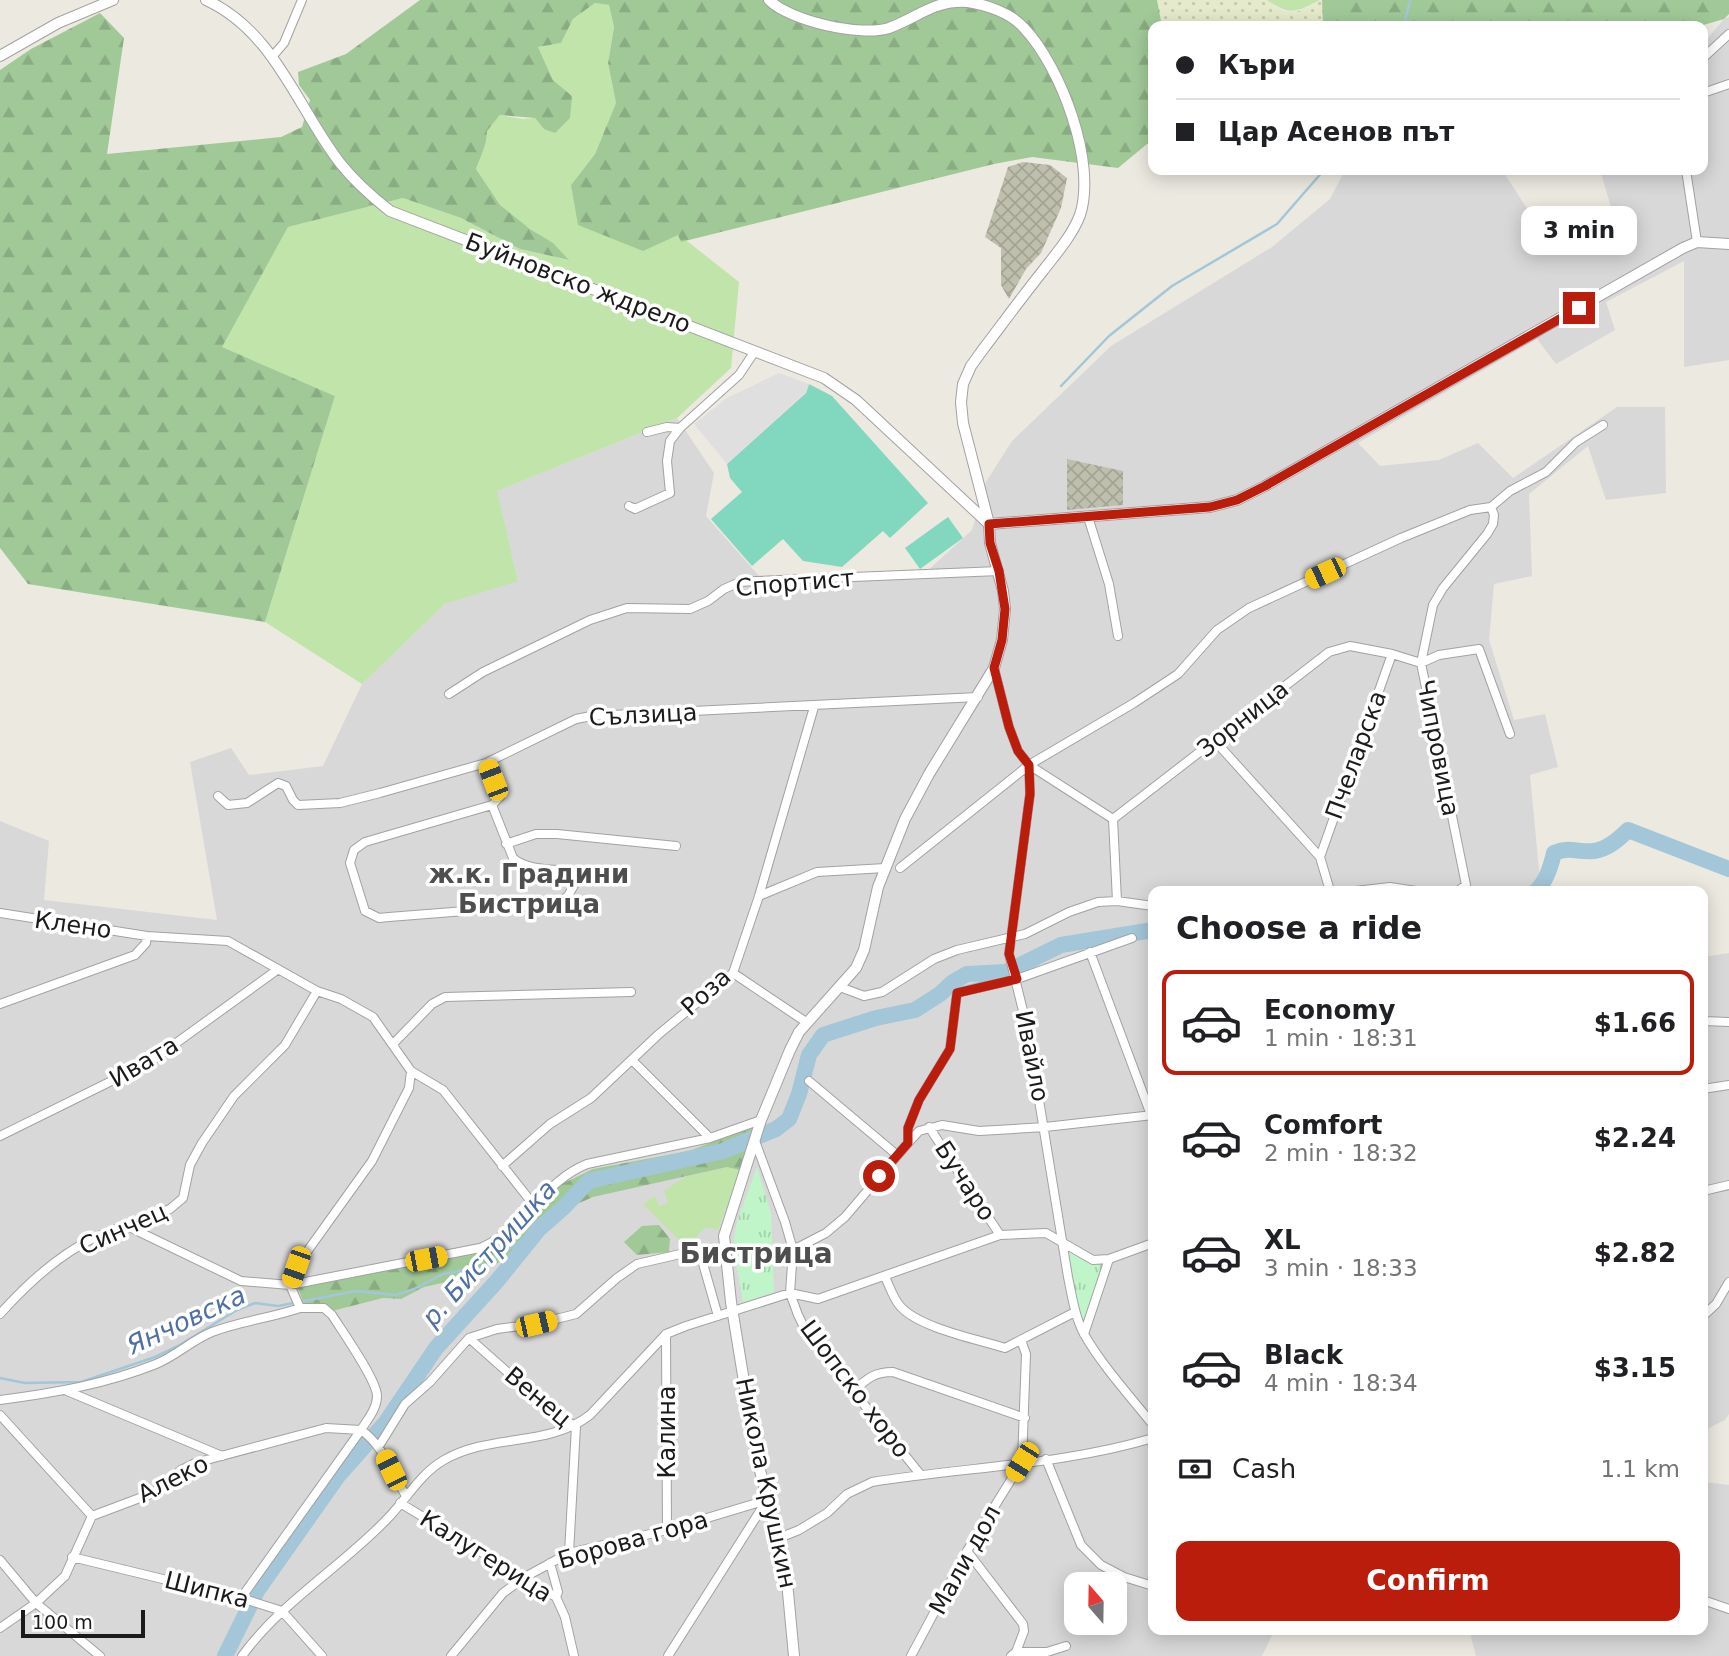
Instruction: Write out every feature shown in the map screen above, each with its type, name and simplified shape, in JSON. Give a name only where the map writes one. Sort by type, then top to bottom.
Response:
[{"type":"street","points":[[0,56],[58,23],[113,0]]},
{"type":"street","name":"Буйновско ждрело","points":[[206,0],[222,7],[248,27],[272,57],[339,161],[362,190],[390,211],[824,378],[856,400],[989,524]]},
{"type":"street","points":[[272,57],[285,43],[302,0]]},
{"type":"street","points":[[127,1226],[241,1281],[291,1287],[480,1248],[494,1243],[566,1175],[587,1164],[710,1138],[760,1122],[799,1032],[856,968],[864,950],[885,868],[905,819],[929,774],[994,668],[1002,640],[1005,609],[999,571],[990,543],[989,524],[963,423],[963,384],[971,366],[1063,244],[1079,215],[1085,185],[1084,162],[1077,131],[1064,95],[1048,64],[1024,27],[1001,11],[969,2],[946,1],[925,8],[906,21],[886,29],[864,30],[792,16],[769,0]]},
{"type":"street","points":[[1708,53],[1729,34]]},
{"type":"street","points":[[1708,91],[1729,84]]},
{"type":"street","points":[[1686,175],[1697,242]]},
{"type":"street","points":[[989,524],[1210,507],[1237,500],[1339,446],[1697,242],[1729,244]]},
{"type":"street","points":[[629,506],[635,509],[670,493],[667,453],[670,441],[680,428],[739,376],[755,351]]},
{"type":"street","points":[[900,867],[1029,765],[1178,674],[1217,630],[1249,608],[1401,538],[1470,510],[1491,507],[1510,491],[1546,472],[1576,442],[1603,425]]},
{"type":"street","points":[[647,432],[667,427],[680,428]]},
{"type":"street","name":"Чипровица","points":[[1465,886],[1421,663],[1433,605],[1443,588],[1488,534],[1494,515],[1491,507]]},
{"type":"street","points":[[1088,517],[1108,584],[1118,636]]},
{"type":"street","name":"Спортист","points":[[449,694],[483,672],[590,620],[627,608],[690,609],[740,582],[999,571]]},
{"type":"street","name":"Зорница","points":[[1113,819],[1329,652],[1350,646],[1421,663]]},
{"type":"street","points":[[1421,663],[1439,655],[1479,649],[1510,734]]},
{"type":"street","name":"Пчеларска","points":[[1320,857],[1392,654]]},
{"type":"street","name":"Ивайло","points":[[994,668],[1009,727],[1018,751],[1029,765],[1030,794],[1009,954],[1017,979],[1045,1127],[1060,1240],[1075,1312],[1084,1334],[1148,1419]]},
{"type":"street","name":"Сълзица","points":[[218,796],[228,805],[247,803],[278,783],[286,786],[293,800],[299,805],[340,803],[486,762],[576,719],[978,696]]},
{"type":"street","name":"Роза","points":[[502,1166],[550,1124],[591,1097],[633,1061],[659,1034],[733,973],[759,896],[814,706]]},
{"type":"street","points":[[1215,741],[1320,857],[1329,886]]},
{"type":"street","points":[[486,762],[500,797],[492,805],[365,842],[354,850],[350,863],[365,911],[379,918],[389,918],[556,904],[568,896],[574,885],[573,876],[568,871],[519,863],[513,858],[492,805]]},
{"type":"street","points":[[1029,765],[1113,819],[1117,901]]},
{"type":"street","points":[[506,844],[536,834],[557,834],[676,846]]},
{"type":"street","points":[[759,896],[817,872],[885,868]]},
{"type":"street","points":[[840,987],[864,996],[881,992],[934,959],[957,950],[1025,934],[1069,912],[1098,902],[1117,901],[1148,905]]},
{"type":"street","name":"Клено","points":[[0,913],[147,936],[228,941],[317,991],[341,999],[373,1017],[411,1071]]},
{"type":"street","points":[[0,1004],[135,955],[146,943],[147,936]]},
{"type":"street","points":[[908,1143],[908,1128],[919,1100],[950,1049],[957,993],[1017,979],[1132,938]]},
{"type":"street","points":[[1090,952],[1148,1104]]},
{"type":"street","name":"Ивата","points":[[0,1136],[150,1062],[278,970]]},
{"type":"street","points":[[733,973],[806,1022]]},
{"type":"street","name":"Синчец","points":[[0,1314],[34,1280],[93,1238],[178,1204],[183,1198],[190,1165],[202,1143],[234,1096],[285,1045],[317,991]]},
{"type":"street","points":[[393,1044],[432,1004],[445,997],[631,992]]},
{"type":"street","points":[[1708,1021],[1729,1022]]},
{"type":"street","points":[[633,1061],[710,1138]]},
{"type":"street","points":[[298,1306],[291,1287],[296,1267],[372,1161],[409,1087],[411,1071],[443,1090],[533,1204]]},
{"type":"street","points":[[809,1081],[897,1155]]},
{"type":"street","points":[[1708,1088],[1729,1085]]},
{"type":"street","points":[[793,1250],[826,1233],[845,1217],[919,1131],[929,1127],[942,1125],[979,1131],[1148,1115]]},
{"type":"street","name":"Никола Крушкин","points":[[760,1122],[724,1236],[756,1455],[779,1538],[789,1589],[794,1656]]},
{"type":"street","name":"Бучаро","points":[[929,1127],[1000,1235]]},
{"type":"street","name":"Шопско хоро","points":[[755,1141],[793,1250],[790,1293],[797,1315],[808,1335],[920,1474]]},
{"type":"street","points":[[1708,1190],[1729,1185]]},
{"type":"street","points":[[242,1656],[282,1611],[382,1523],[426,1474],[444,1460],[478,1447],[555,1434],[576,1426],[590,1415],[666,1334],[790,1293],[818,1299],[1000,1235],[1046,1233],[1093,1260],[1109,1259],[1148,1244]]},
{"type":"street","points":[[379,1446],[405,1404],[430,1382],[469,1338],[497,1329],[536,1324],[576,1314],[637,1264],[689,1252],[700,1253],[718,1316]]},
{"type":"street","points":[[1084,1334],[1109,1259]]},
{"type":"street","points":[[885,1277],[906,1313],[922,1322],[1006,1348],[1075,1312]]},
{"type":"street","points":[[1708,1311],[1716,1304],[1729,1282]]},
{"type":"street","points":[[0,1401],[67,1391],[159,1363],[208,1334],[241,1321],[278,1315],[298,1306],[324,1308],[332,1315],[372,1382],[377,1395],[374,1410],[243,1598]]},
{"type":"street","name":"Калина","points":[[666,1334],[667,1530]]},
{"type":"street","name":"Венец","points":[[469,1338],[558,1417],[576,1426],[569,1553]]},
{"type":"street","name":"Мали дол","points":[[911,1656],[967,1551],[1022,1462],[1026,1354],[1021,1340]]},
{"type":"street","points":[[854,1391],[869,1377],[880,1372],[893,1372],[1025,1418]]},
{"type":"street","points":[[67,1391],[222,1456]]},
{"type":"street","points":[[0,1415],[92,1516],[65,1576],[36,1603],[0,1628]]},
{"type":"street","name":"Алеко","points":[[92,1516],[153,1493],[195,1462],[326,1428],[361,1430]]},
{"type":"street","name":"Калугерица","points":[[361,1430],[379,1446],[403,1499],[556,1597],[565,1617],[574,1656]]},
{"type":"street","points":[[779,1538],[818,1518],[848,1494],[872,1482],[1046,1459],[1148,1440]]},
{"type":"street","points":[[1046,1459],[1081,1545],[1101,1565],[1124,1577],[1148,1584]]},
{"type":"street","points":[[668,1656],[767,1500]]},
{"type":"street","name":"Борова гора","points":[[451,1656],[503,1593],[524,1577],[569,1553],[667,1530],[767,1500]]},
{"type":"street","points":[[967,1551],[1023,1624],[1024,1630],[1013,1654],[1047,1652],[1066,1646]]},
{"type":"street","name":"Шипка","points":[[72,1557],[243,1598],[282,1611],[322,1656]]},
{"type":"street","points":[[0,1560],[36,1603],[100,1656]]},
{"type":"street","points":[[550,1563],[558,1592],[556,1597]]},
{"type":"street","points":[[1708,1602],[1729,1609]]},
{"type":"shaded area","points":[[1157,0],[1267,0],[1284,12],[1299,11],[1322,0],[1323,21],[1161,21]]},
{"type":"shaded area","points":[[1729,17],[1729,360],[1684,367],[1684,261],[1606,302],[1615,330],[1556,364],[1537,339],[1358,443],[1380,466],[1439,460],[1478,443],[1513,478],[1617,407],[1665,407],[1666,493],[1606,500],[1588,446],[1529,494],[1532,576],[1494,584],[1489,640],[1514,720],[1545,714],[1558,767],[1530,775],[1541,886],[1148,886],[1148,1635],[1272,1635],[1262,1656],[0,1656],[0,821],[49,841],[44,900],[217,920],[190,762],[231,748],[249,775],[323,766],[362,684],[445,604],[518,580],[496,491],[677,418],[714,473],[706,516],[759,576],[924,574],[972,530],[986,482],[1012,441],[1111,346],[1272,247],[1330,199],[1342,175],[1505,175],[1551,245],[1611,207],[1601,175],[1708,175],[1708,38],[1724,19]]},
{"type":"shaded area","points":[[1023,162],[1050,165],[1067,178],[1061,208],[1041,253],[1026,269],[1009,299],[1001,285],[1001,248],[985,237],[1008,167]]},
{"type":"shaded area","points":[[779,373],[809,384],[806,392],[727,464],[694,424],[727,398]]},
{"type":"shaded area","points":[[1067,459],[1123,471],[1123,505],[1067,510]]},
{"type":"shaded area","points":[[1729,953],[1729,1414],[1725,1420],[1708,1428],[1708,956]]},
{"type":"shaded area","points":[[1708,1483],[1729,1485],[1729,1656],[1476,1656],[1471,1635],[1708,1635]]},
{"type":"green space","points":[[420,0],[1157,0],[1161,21],[1148,21],[1148,144],[1118,168],[1032,157],[994,164],[681,242],[678,235],[643,251],[578,225],[571,185],[595,154],[616,103],[608,63],[614,27],[609,5],[595,3],[573,19],[561,43],[538,47],[553,80],[572,96],[570,118],[555,133],[544,129],[535,118],[500,115],[487,131],[476,169],[500,205],[553,243],[569,260],[520,249],[461,218],[403,198],[288,227],[222,347],[335,396],[265,622],[28,584],[0,548],[0,70],[31,49],[100,13],[124,38],[107,154],[281,137],[302,127],[310,100],[299,85],[298,72],[346,54]]},
{"type":"green space","points":[[1267,0],[1320,0],[1305,7],[1288,10]]},
{"type":"green space","points":[[1322,0],[1729,0],[1729,14],[1724,19],[1708,24],[1708,21],[1323,21]]},
{"type":"green space","points":[[595,3],[609,5],[614,27],[608,63],[616,103],[595,154],[571,185],[678,234],[739,282],[731,368],[677,418],[497,491],[518,581],[445,604],[362,684],[265,622],[335,396],[221,347],[288,227],[403,198],[461,218],[520,249],[568,260],[553,244],[508,213],[476,169],[487,131],[500,115],[535,118],[544,129],[572,96],[553,80],[538,47],[561,43],[573,19]]},
{"type":"green space","points":[[809,384],[832,396],[928,503],[890,538],[883,531],[842,567],[803,561],[783,539],[752,566],[711,519],[742,492],[730,478],[727,464],[806,393]]},
{"type":"green space","points":[[948,517],[963,538],[920,569],[905,548]]},
{"type":"green space","points":[[754,1126],[740,1170],[727,1167],[593,1197],[577,1204],[498,1263],[451,1281],[424,1287],[401,1299],[383,1298],[332,1311],[325,1304],[304,1304],[297,1286],[496,1247],[560,1185],[593,1169],[689,1151]]},
{"type":"green space","points":[[727,1167],[740,1170],[718,1230],[706,1227],[686,1247],[643,1204],[655,1196],[659,1206],[668,1203],[664,1191],[685,1177]]},
{"type":"green space","points":[[757,1167],[771,1213],[774,1292],[743,1302],[733,1244],[737,1222]]},
{"type":"green space","points":[[659,1225],[670,1239],[669,1252],[637,1255],[624,1242],[642,1226]]},
{"type":"green space","points":[[1060,1240],[1093,1260],[1109,1259],[1084,1334]]},
{"type":"waterway","points":[[1405,21],[1410,0]]},
{"type":"waterway","points":[[1061,386],[1109,336],[1172,286],[1277,224],[1320,175]]},
{"type":"waterway","name":"р. Бистришка","points":[[1541,886],[1554,853],[1566,850],[1599,850],[1613,843],[1628,830],[1729,869]]},
{"type":"waterway","name":"р. Бистришка","points":[[225,1656],[257,1591],[338,1476],[386,1422],[436,1348],[497,1281],[539,1229],[589,1181],[723,1151],[776,1129],[789,1119],[809,1055],[823,1035],[876,1018],[915,1010],[967,974],[1006,972],[1061,945],[1148,931]]},
{"type":"waterway","points":[[940,994],[1006,972]]},
{"type":"waterway","name":"Янчовска","points":[[0,1378],[25,1383],[81,1382],[155,1357],[237,1310],[255,1303],[278,1306],[356,1291],[396,1295],[443,1274],[481,1267],[539,1229]]},
{"type":"district","name":"ж.к. Градини Бистрица","points":[[529,889]]},
{"type":"district","name":"Бистрица","points":[[756,1253]]},
{"type":"route","points":[[879,1176],[908,1143],[908,1128],[919,1100],[950,1049],[957,993],[1017,979],[1009,954],[1025,842],[1030,794],[1029,765],[1018,751],[1009,727],[994,668],[1002,640],[1005,609],[999,571],[990,543],[989,524],[1210,507],[1237,500],[1335,448],[1579,308]]}]
